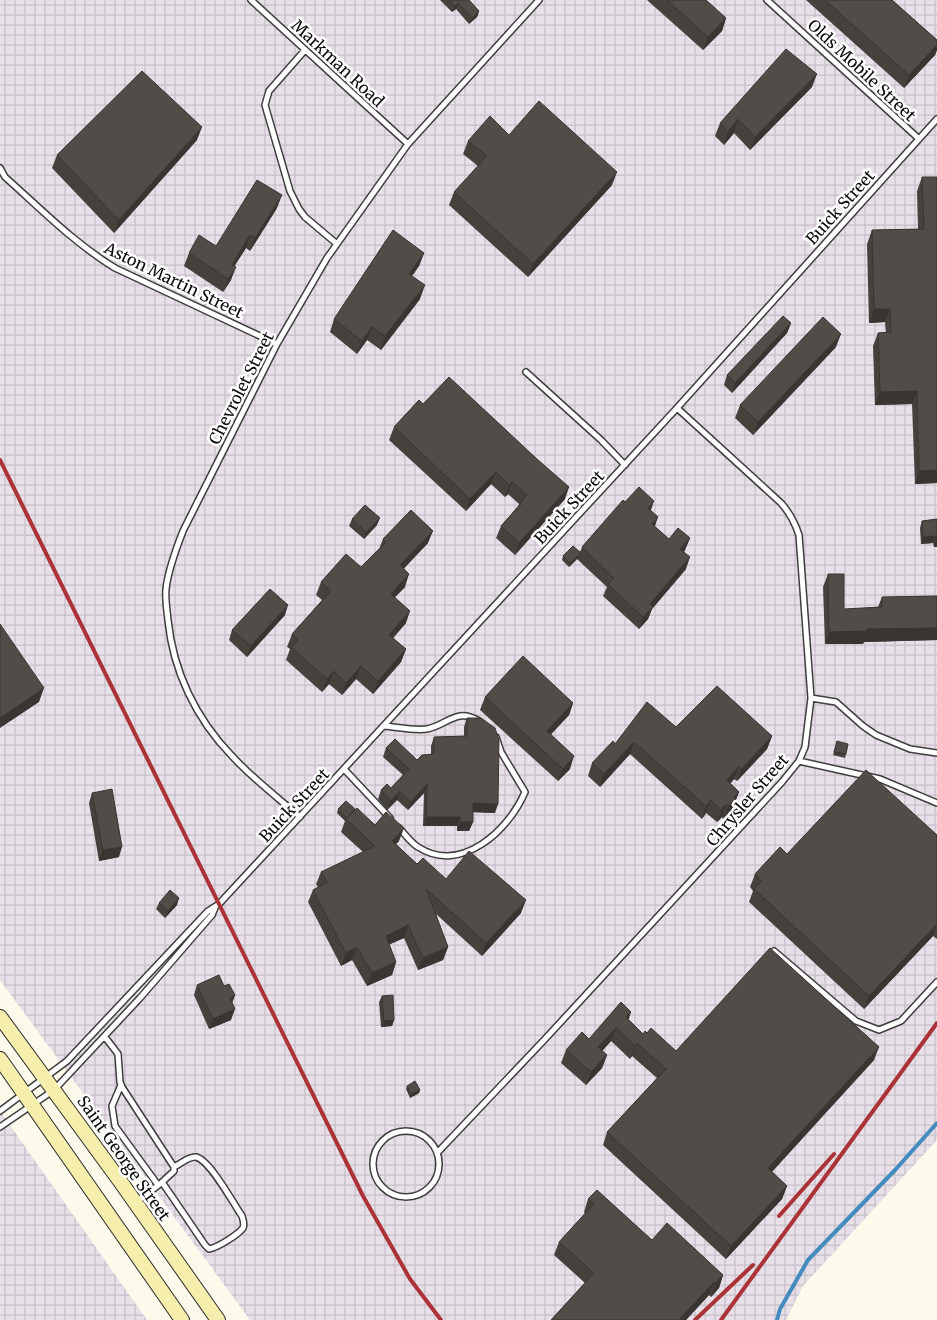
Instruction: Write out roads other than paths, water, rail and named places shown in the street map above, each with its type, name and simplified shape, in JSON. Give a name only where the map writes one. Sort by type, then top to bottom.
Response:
[{"type":"main road","name":"Saint George Street","points":[[0,1017],[218,1320]]},
{"type":"main road","points":[[0,1059],[182,1320]]},
{"type":"lane","name":"Markman Road","points":[[251,0],[408,144]]},
{"type":"lane","name":"Chevrolet Street","points":[[300,817],[232,756],[192,702],[175,662],[169,634],[166,589],[173,559],[183,531],[277,344],[336,244],[408,144],[539,0]]},
{"type":"lane","name":"Olds Mobile Street","points":[[767,0],[918,138]]},
{"type":"lane","points":[[306,50],[269,92],[265,105],[290,191],[299,209],[305,217],[336,244]]},
{"type":"lane","name":"Buick Street","points":[[29,1099],[54,1090],[105,1037],[212,915],[215,908],[625,465],[937,119]]},
{"type":"lane","name":"Aston Martin Street","points":[[0,168],[12,183],[81,246],[99,258],[116,268],[277,344]]},
{"type":"lane","points":[[526,372],[601,440],[625,465]]},
{"type":"lane","name":"Chrysler Street","points":[[438,1152],[776,790],[799,761],[805,747],[811,698],[799,535],[793,519],[781,503],[677,408]]},
{"type":"lane","points":[[811,698],[836,702],[876,735],[910,749],[937,753]]},
{"type":"lane","points":[[384,726],[426,729],[459,715],[472,717],[485,726]]},
{"type":"lane","points":[[344,769],[416,846],[436,855],[456,855],[474,850],[500,830],[518,809],[525,792],[501,752],[495,734],[491,730]]},
{"type":"lane","points":[[799,761],[880,779],[937,803]]},
{"type":"lane","name":"Buick Street","points":[[29,1099],[45,1078],[67,1061],[208,911],[215,908]]},
{"type":"lane","points":[[774,951],[856,1021],[879,1030],[901,1021],[937,982]]},
{"type":"lane","points":[[105,1037],[118,1054],[121,1085],[174,1167]]},
{"type":"lane","points":[[121,1085],[112,1106],[115,1126],[160,1184],[205,1245],[209,1249],[215,1249],[242,1228],[244,1222],[242,1216],[208,1166],[197,1157],[191,1157],[174,1167],[174,1171],[160,1184],[135,1203]]},
{"type":"lane","points":[[0,1111],[29,1099]]},
{"type":"lane","points":[[0,1127],[29,1099]]},
{"type":"lane","points":[[410,1130],[422,1134],[432,1141],[438,1152],[440,1164],[438,1176],[431,1187],[421,1194],[409,1197],[396,1196],[385,1190],[377,1181],[373,1169],[373,1157],[378,1145],[386,1136],[398,1131],[410,1130]]},
{"type":"waterway","points":[[777,1320],[780,1309],[808,1260],[896,1169],[937,1123]]},
{"type":"railway","points":[[0,460],[363,1196],[410,1279],[441,1320]]},
{"type":"railway","points":[[721,1320],[937,1023]]},
{"type":"railway","points":[[779,1216],[834,1154]]},
{"type":"railway","points":[[695,1320],[753,1265]]}]
